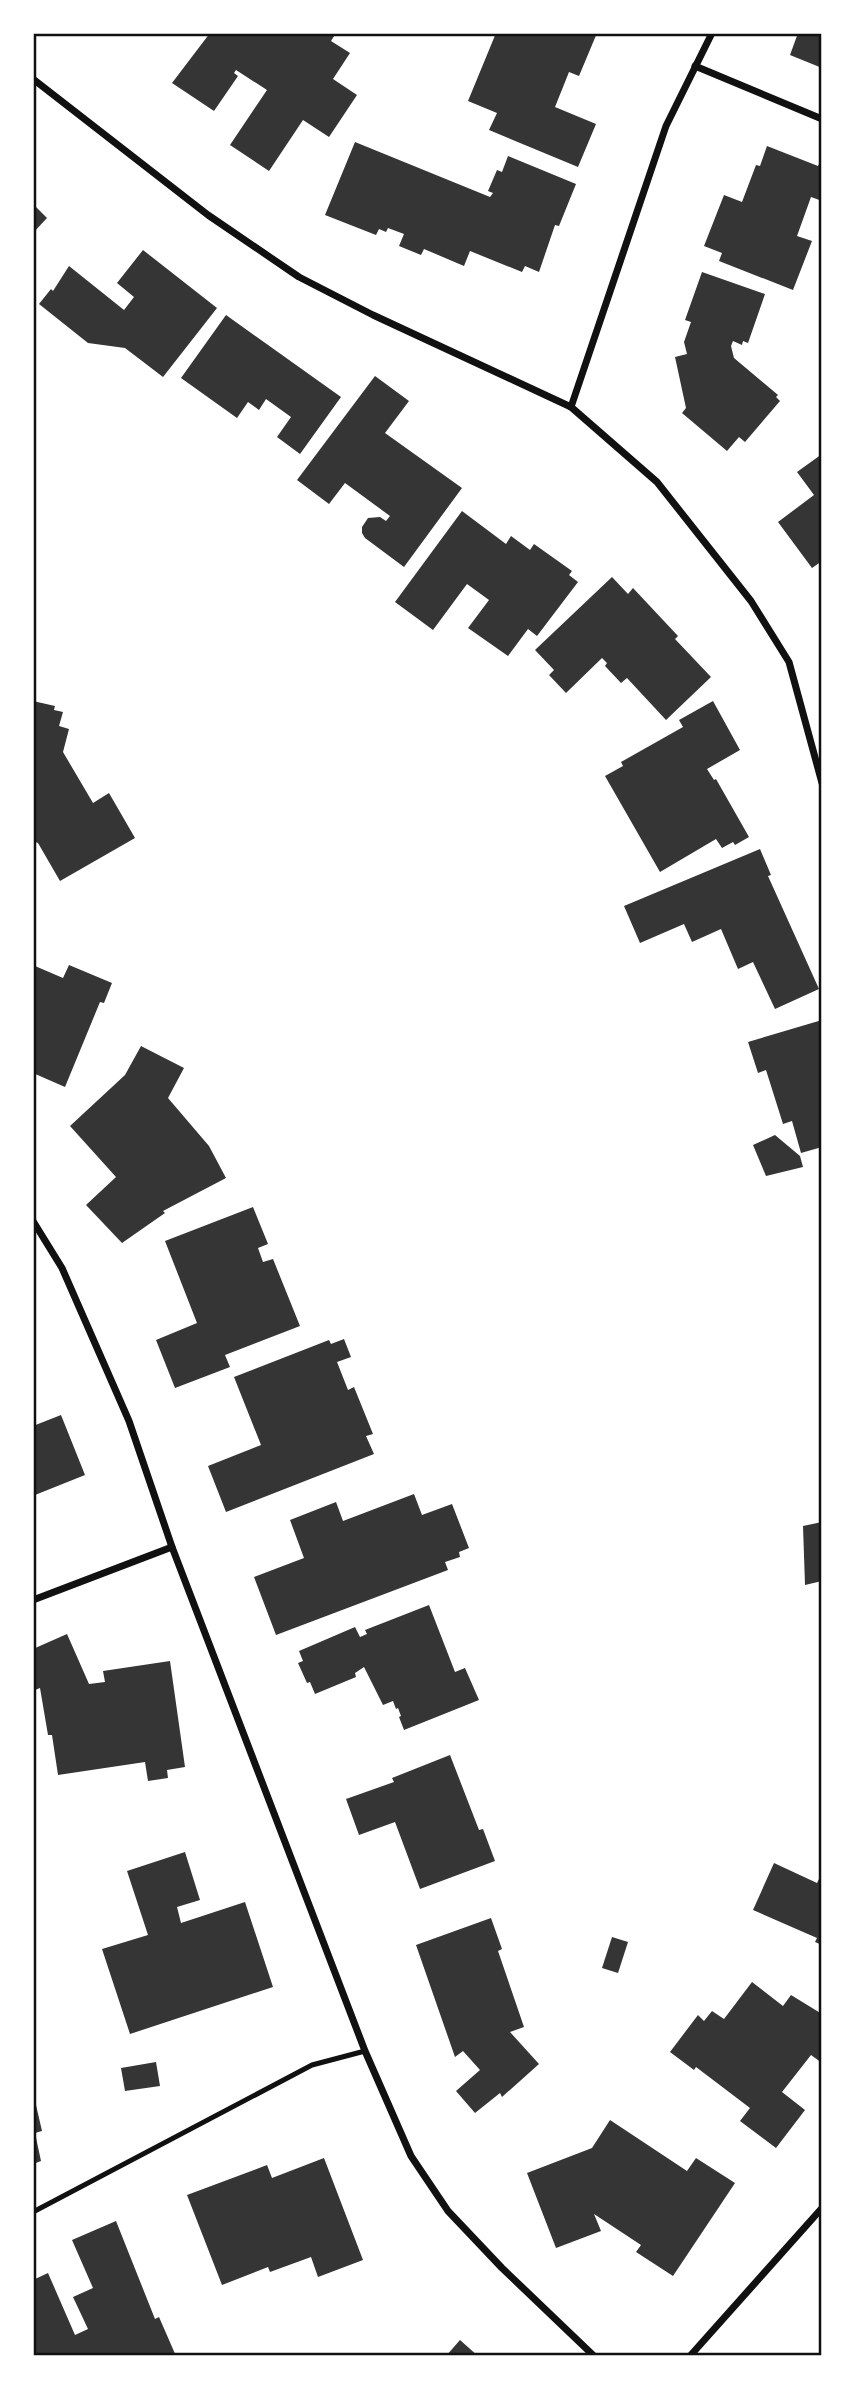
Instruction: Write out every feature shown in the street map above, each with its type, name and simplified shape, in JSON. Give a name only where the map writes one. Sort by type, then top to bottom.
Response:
[{"type":"street","points":[[571,407],[666,126],[712,33]]},
{"type":"street","points":[[695,66],[822,120]]},
{"type":"street","points":[[33,79],[208,215],[299,276],[373,315],[571,407],[657,482],[751,601],[789,662],[822,783]]},
{"type":"street","points":[[33,1221],[62,1268],[123,1408],[173,1547],[365,2051],[411,2156],[448,2211],[502,2268],[594,2356]]},
{"type":"street","points":[[33,1600],[173,1547]]},
{"type":"street","points":[[690,2356],[822,2208]]},
{"type":"lane","points":[[33,2212],[312,2065],[365,2051]]},
{"type":"building","points":[[210,33],[336,33],[331,41],[350,53],[333,79],[357,95],[329,137],[303,120],[269,171],[230,145],[267,90],[236,70],[234,73],[238,76],[214,111],[172,83]]},
{"type":"building","points":[[496,33],[597,33],[579,76],[569,72],[555,107],[596,124],[578,167],[489,130],[497,113],[468,101]]},
{"type":"building","points":[[798,33],[822,33],[822,68],[790,55]]},
{"type":"building","points":[[355,142],[490,197],[493,193],[488,191],[497,170],[502,172],[508,156],[576,184],[559,226],[555,225],[539,272],[525,266],[522,272],[470,251],[464,266],[424,249],[421,255],[399,246],[404,234],[388,228],[386,232],[379,229],[376,235],[325,215]]},
{"type":"building","points":[[767,146],[818,166],[822,165],[822,201],[811,197],[797,236],[812,241],[793,290],[719,261],[722,253],[704,246],[724,195],[742,202],[756,165],[760,166]]},
{"type":"building","points":[[33,204],[47,218],[33,233]]},
{"type":"building","points":[[143,250],[217,308],[163,377],[125,348],[88,343],[39,304],[51,289],[53,291],[69,266],[124,310],[134,297],[117,283]]},
{"type":"building","points":[[702,272],[765,294],[748,343],[743,341],[742,345],[733,341],[731,346],[734,358],[778,395],[776,397],[780,401],[745,442],[739,437],[727,451],[682,413],[686,408],[675,357],[687,354],[684,342],[691,322],[685,320]]},
{"type":"building","points":[[226,315],[341,397],[300,454],[277,437],[291,417],[266,399],[259,410],[248,402],[237,418],[181,378]]},
{"type":"building","points":[[375,376],[409,401],[385,433],[462,488],[404,567],[362,533],[362,527],[368,518],[380,517],[386,521],[390,516],[345,483],[329,504],[297,480]]},
{"type":"building","points":[[822,454],[822,561],[812,568],[778,522],[814,495],[797,472]]},
{"type":"building","points":[[462,511],[506,544],[511,536],[530,550],[534,544],[572,571],[569,575],[578,582],[537,636],[528,629],[508,656],[468,628],[489,600],[467,584],[433,630],[395,602]]},
{"type":"building","points":[[612,577],[628,594],[633,588],[678,636],[675,639],[711,677],[666,720],[627,678],[621,683],[605,666],[607,663],[602,658],[566,693],[549,675],[554,670],[535,650]]},
{"type":"building","points":[[33,701],[55,706],[54,710],[63,712],[59,726],[69,729],[63,752],[93,803],[109,793],[135,838],[60,881],[38,843],[33,841]]},
{"type":"building","points":[[713,701],[740,750],[707,769],[714,780],[716,779],[749,837],[735,845],[733,842],[722,848],[716,839],[660,872],[605,776],[623,766],[621,762],[683,727],[679,720]]},
{"type":"building","points":[[760,849],[771,875],[768,876],[819,989],[775,1009],[753,962],[738,969],[721,929],[692,942],[684,924],[640,943],[624,906]]},
{"type":"building","points":[[69,965],[112,983],[104,1003],[100,1002],[65,1087],[33,1073],[33,970],[35,966],[63,978]]},
{"type":"building","points":[[822,1020],[822,1147],[801,1153],[792,1121],[783,1124],[766,1070],[758,1073],[748,1042]]},
{"type":"building","points":[[141,1046],[184,1068],[168,1098],[209,1146],[226,1178],[163,1211],[165,1213],[122,1243],[86,1205],[116,1177],[70,1126],[125,1075]]},
{"type":"building","points":[[775,1135],[800,1156],[803,1167],[766,1176],[753,1145]]},
{"type":"building","points":[[253,1207],[268,1244],[258,1248],[263,1262],[273,1259],[300,1326],[225,1355],[230,1367],[175,1388],[156,1340],[197,1323],[165,1241]]},
{"type":"building","points":[[344,1339],[351,1357],[337,1362],[348,1390],[354,1387],[373,1434],[366,1436],[374,1454],[226,1512],[208,1466],[261,1445],[234,1377],[329,1340],[331,1344]]},
{"type":"building","points":[[61,1415],[85,1475],[35,1495],[33,1426]]},
{"type":"building","points":[[414,1494],[422,1515],[452,1504],[469,1548],[459,1552],[460,1557],[445,1562],[448,1570],[276,1635],[254,1577],[304,1558],[290,1520],[336,1502],[343,1521]]},
{"type":"building","points":[[822,1522],[822,1581],[805,1585],[803,1526]]},
{"type":"building","points":[[429,1605],[455,1672],[465,1668],[479,1700],[404,1730],[398,1708],[396,1709],[393,1701],[383,1705],[364,1667],[355,1673],[356,1677],[315,1694],[310,1682],[307,1683],[298,1663],[303,1661],[299,1651],[355,1627],[360,1637],[367,1634],[365,1630]]},
{"type":"building","points":[[67,1634],[89,1684],[105,1682],[103,1671],[170,1661],[185,1767],[167,1770],[168,1778],[148,1781],[145,1762],[58,1775],[52,1735],[48,1735],[40,1688],[35,1690],[33,1685],[33,1649]]},
{"type":"building","points":[[450,1755],[479,1830],[483,1829],[495,1861],[420,1889],[395,1822],[359,1835],[346,1799],[394,1782],[392,1778]]},
{"type":"building","points":[[185,1852],[200,1900],[177,1907],[181,1923],[245,1902],[273,1987],[130,2034],[102,1949],[148,1935],[127,1871]]},
{"type":"building","points":[[774,1863],[817,1883],[822,1873],[822,1945],[815,1942],[817,1938],[753,1910]]},
{"type":"building","points":[[491,1918],[502,1949],[498,1951],[524,2027],[510,2032],[539,2064],[502,2097],[500,2093],[475,2113],[456,2091],[480,2070],[463,2051],[455,2057],[416,1945]]},
{"type":"building","points":[[612,1937],[628,1942],[618,1973],[602,1968]]},
{"type":"building","points":[[752,1982],[783,2006],[791,1995],[822,2014],[822,2063],[811,2055],[782,2092],[805,2110],[776,2148],[740,2121],[750,2108],[696,2067],[694,2070],[670,2052],[698,2015],[704,2021],[712,2011],[724,2019]]},
{"type":"building","points":[[156,2062],[160,2086],[125,2091],[121,2068]]},
{"type":"building","points":[[33,2092],[42,2131],[35,2133],[41,2161],[33,2164]]},
{"type":"building","points":[[610,2120],[687,2171],[696,2158],[735,2183],[673,2276],[636,2252],[641,2245],[594,2214],[601,2231],[556,2248],[527,2173],[592,2148]]},
{"type":"building","points":[[324,2158],[363,2260],[318,2277],[311,2257],[270,2272],[268,2267],[222,2285],[187,2195],[267,2165],[272,2178]]},
{"type":"building","points":[[116,2221],[155,2319],[159,2317],[176,2356],[36,2356],[33,2349],[33,2280],[48,2273],[75,2335],[88,2329],[73,2297],[93,2288],[72,2240]]},
{"type":"building","points":[[460,2340],[478,2356],[446,2356]]}]
